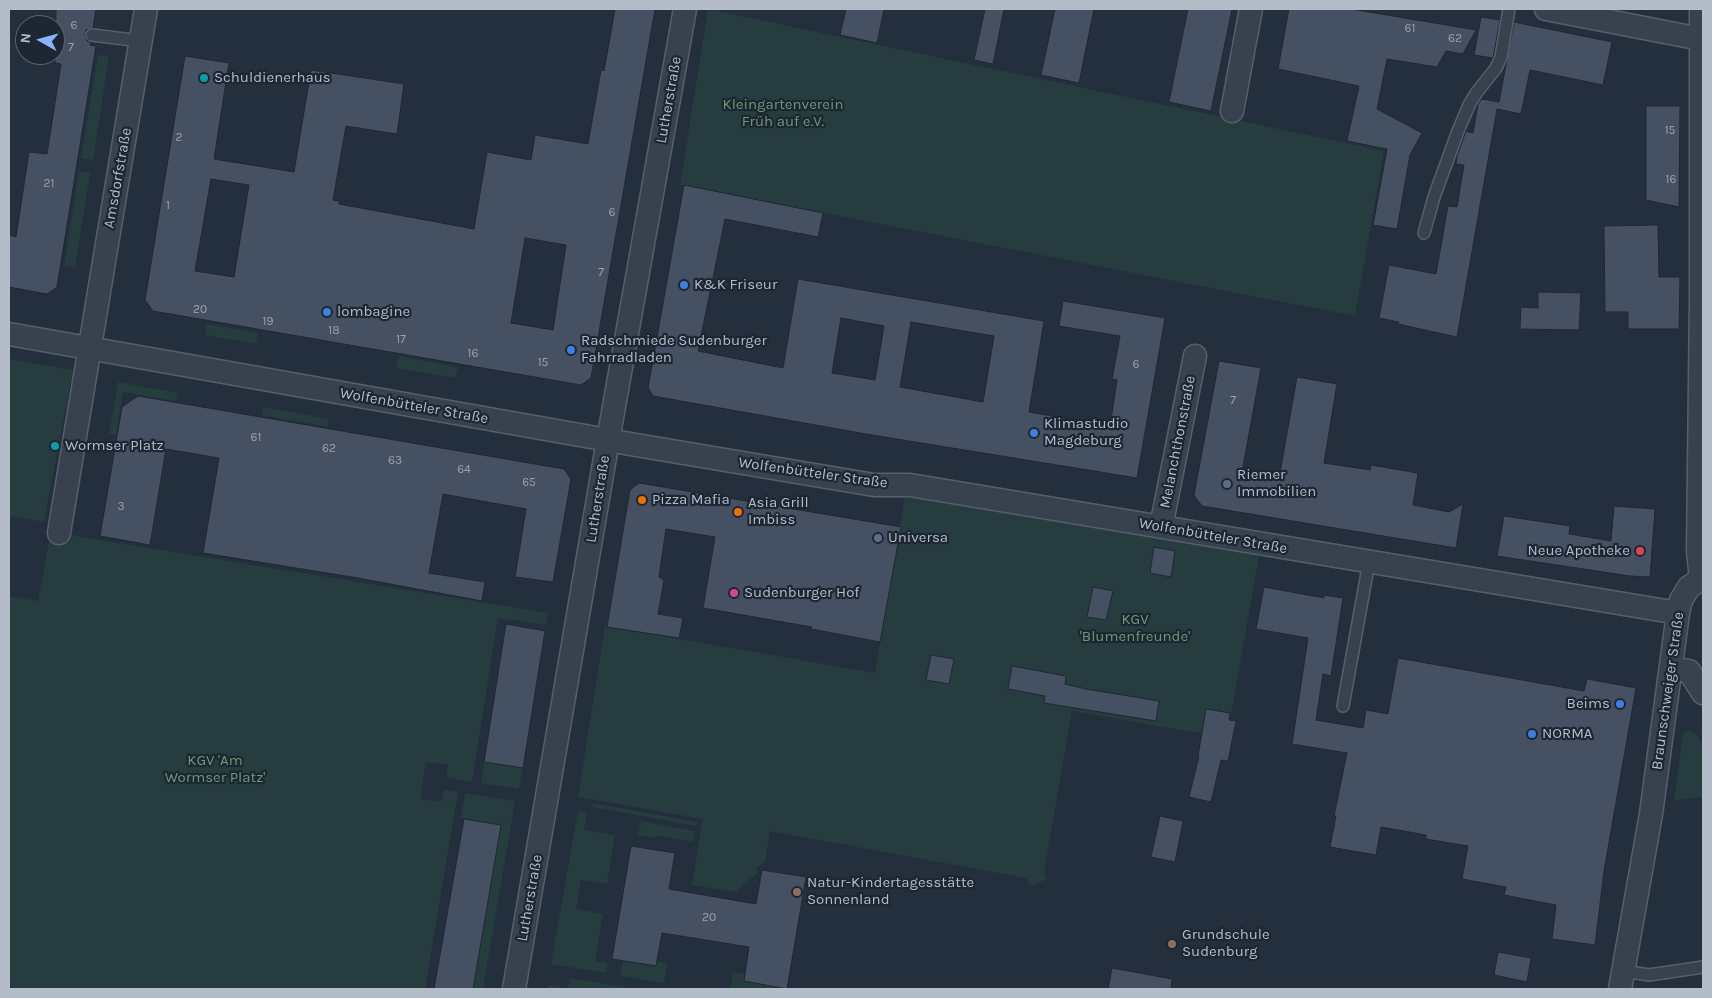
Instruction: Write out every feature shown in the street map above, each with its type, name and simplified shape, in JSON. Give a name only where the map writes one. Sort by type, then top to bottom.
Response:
[{"type":"street","name":"Amsdorfstraße","points":[[89,348],[146,9]]},
{"type":"street","name":"Lutherstraße","points":[[514,989],[608,440],[685,9]]},
{"type":"street","points":[[1232,112],[1251,9]]},
{"type":"street","points":[[1546,9],[1701,39]]},
{"type":"street","name":"Braunschweiger Straße","points":[[1622,980],[1651,814],[1678,613],[1685,593],[1702,578],[1698,551],[1701,297],[1701,9]]},
{"type":"street","name":"Wolfenbütteler Straße","points":[[9,334],[608,440],[874,484],[910,485],[1678,613]]},
{"type":"street","points":[[59,533],[89,348]]},
{"type":"street","name":"Melanchthonstraße","points":[[1161,527],[1195,356]]},
{"type":"street","points":[[1671,668],[1689,671],[1703,693]]},
{"type":"lane","points":[[1424,233],[1434,197],[1461,124],[1474,97],[1496,68],[1501,58],[1509,9]]},
{"type":"lane","points":[[92,35],[141,41]]},
{"type":"lane","points":[[1343,706],[1369,562]]},
{"type":"lane","points":[[1622,980],[1703,967]]},
{"type":"green space","name":"Kleingartenverein Früh auf e.V.","points":[[708,9],[1384,151],[1355,316],[680,185]]},
{"type":"green space","points":[[98,55],[109,56],[93,160],[81,158]]},
{"type":"green space","points":[[79,172],[90,173],[75,268],[64,266]]},
{"type":"green space","points":[[207,324],[258,333],[256,344],[205,335]]},
{"type":"green space","points":[[398,356],[458,367],[455,378],[396,368]]},
{"type":"green space","points":[[9,359],[73,370],[44,522],[9,516]]},
{"type":"green space","points":[[118,382],[178,393],[176,401],[123,392],[116,435],[109,434]]},
{"type":"green space","points":[[263,407],[329,419],[328,427],[262,415]]},
{"type":"green space","name":"KGV 'Blumenfreunde'","points":[[905,496],[1259,556],[1227,738],[1072,711],[1044,872],[1047,879],[1030,886],[1026,878],[770,831],[765,862],[756,868],[758,872],[736,892],[692,885],[703,819],[578,797],[605,626],[875,673]]},
{"type":"green space","name":"KGV 'Am Wormser Platz'","points":[[51,532],[548,613],[546,625],[498,618],[472,782],[446,777],[448,765],[426,762],[420,799],[441,802],[444,790],[458,792],[425,989],[9,989],[9,596],[38,601]]},
{"type":"green space","points":[[1689,730],[1696,733],[1703,748],[1703,797],[1674,800],[1683,733]]},
{"type":"green space","points":[[484,762],[523,768],[519,789],[481,783]]},
{"type":"green space","points":[[465,793],[515,801],[483,989],[473,989],[501,826],[461,818]]},
{"type":"green space","points":[[593,803],[697,822],[696,826],[592,807]]},
{"type":"green space","points":[[578,811],[587,813],[584,830],[615,835],[607,884],[581,880],[576,909],[603,914],[595,961],[607,963],[606,973],[551,964]]},
{"type":"green space","points":[[641,821],[695,831],[693,842],[655,835],[655,838],[638,835]]},
{"type":"green space","points":[[623,961],[656,966],[657,962],[667,963],[664,983],[620,976]]},
{"type":"green space","points":[[733,972],[745,974],[744,981],[791,989],[730,989]]},
{"type":"green space","points":[[570,978],[636,989],[547,989],[548,985],[568,988]]},
{"type":"building","points":[[56,9],[96,9],[93,28],[86,30],[85,35],[87,41],[91,42],[90,45],[96,46],[57,287],[47,294],[9,287],[9,235],[16,237],[29,152],[47,154],[61,65],[65,65],[65,15],[56,15]]},
{"type":"building","points":[[615,9],[655,9],[591,378],[581,385],[153,311],[145,300],[185,56],[229,63],[214,159],[294,172],[311,70],[404,84],[397,134],[346,126],[333,200],[339,201],[339,204],[474,229],[487,152],[531,160],[535,135],[588,144],[601,70],[604,71]],"holes":[[[211,179],[249,185],[234,277],[195,271]],[[525,238],[566,245],[553,330],[511,323]]]},
{"type":"building","points":[[846,9],[884,9],[877,43],[840,35]]},
{"type":"building","points":[[985,9],[1004,9],[993,64],[974,60]]},
{"type":"building","points":[[1055,9],[1094,9],[1079,83],[1041,75]]},
{"type":"building","points":[[1188,9],[1232,9],[1211,111],[1169,102]]},
{"type":"building","points":[[1289,9],[1351,9],[1476,30],[1463,54],[1446,51],[1437,67],[1387,59],[1377,109],[1422,133],[1410,155],[1397,229],[1373,225],[1387,149],[1347,141],[1359,86],[1278,69]]},
{"type":"building","points":[[1481,17],[1500,20],[1493,58],[1474,55]]},
{"type":"building","points":[[1514,22],[1612,42],[1603,85],[1530,70],[1521,114],[1497,109],[1457,337],[1379,318],[1389,265],[1436,274],[1448,206],[1457,207],[1464,165],[1456,164],[1457,156],[1466,131],[1473,133],[1478,104],[1482,99],[1499,102]]},
{"type":"building","points":[[1646,106],[1680,106],[1679,207],[1646,200]]},
{"type":"building","points":[[684,185],[823,213],[818,237],[725,219],[698,351],[783,368],[798,279],[1044,321],[1029,412],[1110,426],[1117,380],[1112,379],[1120,336],[1059,326],[1063,301],[1165,318],[1137,478],[866,434],[653,396],[648,388]],"holes":[[[841,318],[884,326],[875,380],[832,373]],[[911,322],[994,336],[983,402],[900,387]]]},
{"type":"building","points":[[1658,225],[1659,277],[1680,277],[1679,329],[1628,329],[1628,312],[1605,312],[1604,226]]},
{"type":"building","points":[[1538,292],[1581,293],[1579,330],[1520,329],[1521,307],[1538,308]]},
{"type":"building","points":[[1219,361],[1261,368],[1242,472],[1279,478],[1297,377],[1337,384],[1324,463],[1370,470],[1371,465],[1418,473],[1413,505],[1449,512],[1463,504],[1456,548],[1202,506],[1194,495]]},
{"type":"building","points":[[138,396],[564,469],[571,479],[553,582],[515,577],[526,509],[443,494],[429,573],[485,582],[482,601],[358,578],[203,553],[219,458],[166,449],[150,545],[100,536],[122,407]]},
{"type":"building","points":[[639,483],[901,527],[880,642],[811,629],[812,627],[703,608],[715,537],[666,529],[659,577],[664,580],[658,614],[683,618],[679,638],[607,627],[630,490]]},
{"type":"building","points":[[1614,506],[1655,509],[1650,577],[1630,576],[1497,556],[1504,516],[1570,526],[1569,534],[1611,541]]},
{"type":"building","points":[[1154,547],[1175,551],[1171,577],[1150,573]]},
{"type":"building","points":[[1093,587],[1113,591],[1106,620],[1087,617]]},
{"type":"building","points":[[1264,587],[1324,598],[1324,595],[1343,598],[1331,676],[1323,674],[1316,720],[1363,728],[1366,710],[1388,714],[1398,658],[1584,691],[1587,679],[1636,688],[1604,871],[1595,945],[1552,939],[1556,905],[1504,895],[1506,887],[1462,879],[1468,846],[1426,839],[1426,835],[1381,827],[1376,855],[1330,847],[1336,816],[1334,816],[1347,753],[1292,744],[1308,638],[1256,629]]},
{"type":"building","points":[[506,624],[545,631],[523,768],[484,762]]},
{"type":"building","points":[[931,655],[954,659],[949,684],[926,680]]},
{"type":"building","points":[[1012,666],[1066,676],[1065,684],[1086,689],[1159,701],[1156,721],[1044,703],[1045,696],[1008,689]]},
{"type":"building","points":[[1206,709],[1230,713],[1229,720],[1236,721],[1228,761],[1221,760],[1211,802],[1189,797],[1199,756]]},
{"type":"building","points":[[1160,816],[1183,821],[1175,862],[1151,857]]},
{"type":"building","points":[[464,819],[501,825],[473,989],[434,989]]},
{"type":"building","points":[[631,846],[675,853],[669,889],[756,904],[762,870],[806,877],[787,989],[744,981],[749,947],[662,933],[656,966],[612,959]]},
{"type":"building","points":[[1498,952],[1531,958],[1527,982],[1494,975]]},
{"type":"building","points":[[1112,968],[1172,979],[1171,989],[1108,989]]},
{"type":"place","name":"Schuldienerhaus","points":[[204,78]]},
{"type":"place","name":"K&K Friseur","points":[[684,285]]},
{"type":"place","name":"lombagine","points":[[327,312]]},
{"type":"place","name":"Radschmiede Sudenburger Fahrradladen","points":[[571,350]]},
{"type":"place","name":"Klimastudio Magdeburg","points":[[1034,433]]},
{"type":"place","name":"Wormser Platz","points":[[55,446]]},
{"type":"place","name":"Riemer Immobilien","points":[[1227,484]]},
{"type":"place","name":"Pizza Mafia","points":[[642,500]]},
{"type":"place","name":"Asia Grill Imbiss","points":[[738,512]]},
{"type":"place","name":"Universa","points":[[878,538]]},
{"type":"place","name":"Neue Apotheke","points":[[1640,551]]},
{"type":"place","name":"Sudenburger Hof","points":[[734,593]]},
{"type":"place","name":"Beims","points":[[1620,704]]},
{"type":"place","name":"NORMA","points":[[1532,734]]},
{"type":"place","name":"Natur-Kindertagesstätte Sonnenland","points":[[797,892]]},
{"type":"place","name":"Grundschule Sudenburg","points":[[1172,944]]}]
